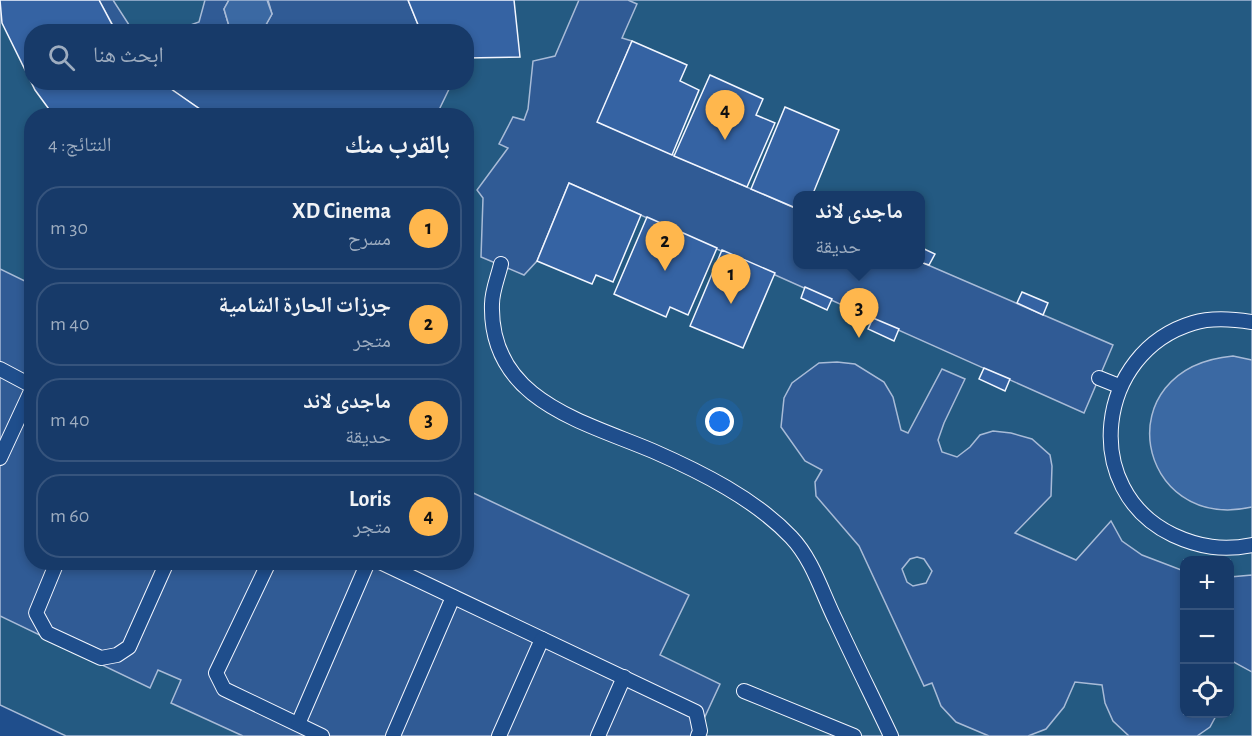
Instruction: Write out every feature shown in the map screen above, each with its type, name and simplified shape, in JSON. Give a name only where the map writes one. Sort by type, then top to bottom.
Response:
[{"type":"lane","points":[[501,264],[492,302],[493,325],[501,355],[513,376],[535,397],[559,413],[655,452],[709,479],[761,510],[792,538],[814,571],[891,736]]},
{"type":"lane","points":[[1252,322],[1227,318],[1194,322],[1164,336],[1139,357],[1119,386],[1110,433],[1112,458],[1120,481],[1137,508],[1160,528],[1193,545],[1230,550],[1252,545]]},
{"type":"lane","points":[[0,369],[24,383]]},
{"type":"lane","points":[[1099,378],[1119,386]]},
{"type":"lane","points":[[0,458],[24,406]]},
{"type":"lane","points":[[54,570],[36,614],[47,633],[101,658],[117,655],[129,647],[163,570]]},
{"type":"lane","points":[[265,570],[216,673],[224,689],[322,736]]},
{"type":"lane","points":[[298,724],[365,570]]},
{"type":"lane","points":[[397,570],[696,712],[700,731],[698,736]]},
{"type":"lane","points":[[393,736],[453,597]]},
{"type":"lane","points":[[499,736],[542,639]]},
{"type":"lane","points":[[598,736],[624,677]]},
{"type":"lane","points":[[744,691],[854,736]]},
{"type":"shaded area","points":[[0,0],[1252,0],[1252,736],[66,736],[0,705]]},
{"type":"shaded area","points":[[99,0],[113,0],[128,24],[112,24]]},
{"type":"shaded area","points":[[205,0],[229,0],[224,9],[228,24],[193,24],[199,22]]},
{"type":"shaded area","points":[[229,0],[267,0],[272,14],[266,24],[228,24],[224,9]]},
{"type":"shaded area","points":[[268,0],[408,0],[418,24],[266,24],[272,14]]},
{"type":"shaded area","points":[[579,0],[628,0],[637,4],[622,38],[632,41],[598,122],[793,207],[793,269],[925,269],[925,264],[1113,345],[1084,413],[569,183],[537,261],[524,275],[481,257],[483,198],[477,190],[508,148],[499,144],[513,117],[524,120],[528,109],[533,61],[555,56]]},
{"type":"shaded area","points":[[172,90],[449,90],[440,108],[198,108]]},
{"type":"shaded area","points":[[0,269],[24,281],[24,570],[474,570],[474,493],[689,595],[660,655],[720,684],[696,736],[243,736],[171,703],[181,680],[158,670],[150,688],[0,616]]},
{"type":"shaded area","points":[[1233,356],[1252,360],[1252,507],[1213,508],[1182,496],[1161,474],[1151,446],[1152,416],[1165,388],[1192,367]]},
{"type":"shaded area","points":[[819,363],[855,364],[884,382],[893,397],[901,430],[908,433],[942,369],[965,379],[938,440],[942,452],[957,457],[980,435],[993,431],[1032,439],[1050,455],[1051,496],[1015,533],[1076,560],[1111,521],[1122,541],[1142,555],[1180,569],[1180,718],[1215,718],[1210,727],[1197,736],[1129,736],[1113,721],[1105,703],[1102,685],[1075,682],[1064,707],[1046,729],[1028,736],[989,736],[956,722],[941,706],[932,683],[924,686],[859,546],[816,496],[815,482],[822,470],[805,461],[781,427],[784,398],[792,383]],"holes":[[[917,557],[924,559],[932,571],[926,583],[913,586],[907,582],[902,569],[910,559]]]},
{"type":"shaded area","points":[[1252,575],[1252,672],[1234,662],[1234,577]]},
{"type":"building","points":[[0,0],[99,0],[112,24],[24,24],[24,68],[2,23]]},
{"type":"building","points":[[408,0],[514,0],[520,57],[474,58],[474,24],[418,24]]},
{"type":"building","points":[[632,41],[687,65],[680,81],[699,90],[672,155],[597,122]]},
{"type":"building","points":[[710,75],[763,99],[756,115],[775,123],[747,187],[674,156]]},
{"type":"building","points":[[35,90],[173,90],[199,108],[48,108]]},
{"type":"building","points":[[785,107],[839,130],[814,191],[793,191],[793,207],[751,189]]},
{"type":"building","points":[[569,183],[641,215],[613,282],[596,275],[592,284],[537,261]]},
{"type":"building","points":[[647,217],[717,248],[688,315],[670,307],[666,317],[614,294]]},
{"type":"building","points":[[925,249],[935,254],[929,265],[925,264]]},
{"type":"building","points":[[722,250],[775,273],[743,348],[690,326]]},
{"type":"building","points":[[805,287],[832,299],[827,310],[801,298]]},
{"type":"building","points":[[1022,292],[1048,303],[1043,315],[1017,303]]},
{"type":"building","points":[[873,318],[899,329],[894,341],[868,329]]},
{"type":"building","points":[[984,368],[1010,379],[1005,391],[979,379]]},
{"type":"place","name":"Loris","points":[[725,140]]},
{"type":"place","name":"جرزات الحارة الشامية","points":[[665,271]]},
{"type":"place","name":"XD Cinema","points":[[731,304]]},
{"type":"place","name":"ماجدی لاند","points":[[859,338]]}]
